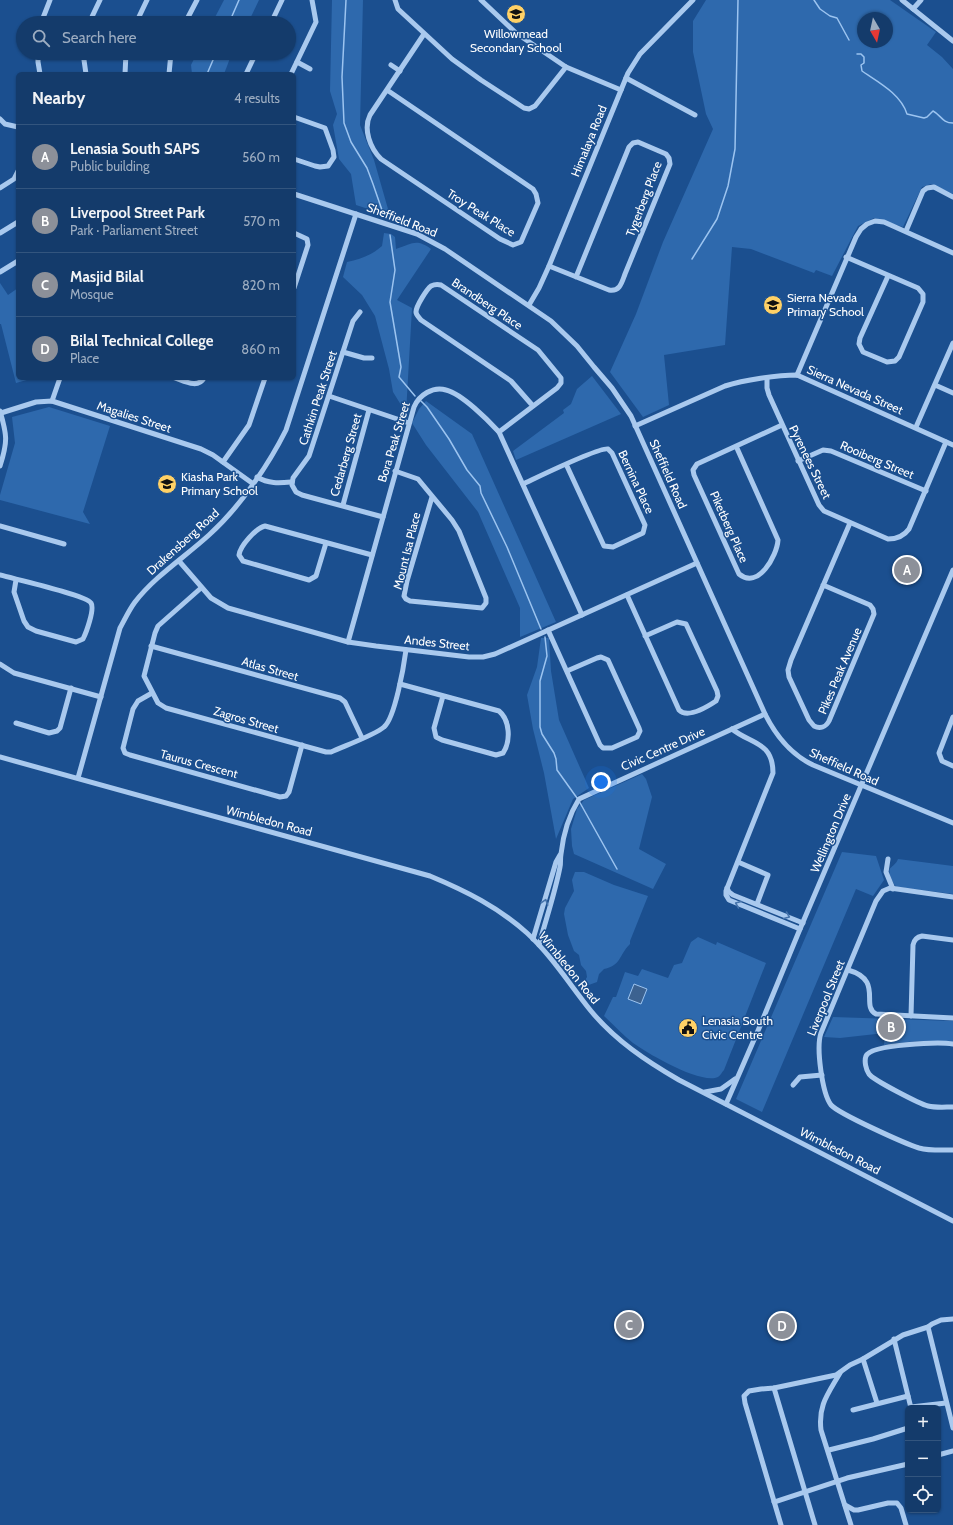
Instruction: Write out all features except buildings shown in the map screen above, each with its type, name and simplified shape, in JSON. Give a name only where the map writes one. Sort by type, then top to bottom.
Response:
[{"type":"street","points":[[44,16],[50,0]]},
{"type":"street","points":[[92,16],[100,0]]},
{"type":"street","points":[[139,16],[147,0]]},
{"type":"street","points":[[189,16],[197,0]]},
{"type":"street","points":[[274,16],[282,0]]},
{"type":"street","points":[[292,72],[316,22],[312,0]]},
{"type":"street","points":[[395,0],[398,9],[461,66],[526,109],[535,106],[566,67]]},
{"type":"street","points":[[481,0],[516,33],[566,67],[621,90]]},
{"type":"street","name":"Himalaya Road","points":[[529,305],[549,266],[626,78],[640,54],[693,0]]},
{"type":"street","points":[[902,0],[953,40]]},
{"type":"street","points":[[913,9],[921,0]]},
{"type":"street","name":"Troy Peak Place","points":[[387,90],[533,189],[538,203],[521,242],[513,245],[500,240],[381,159],[375,153],[366,125],[370,114],[424,34]]},
{"type":"street","points":[[38,60],[40,72]]},
{"type":"street","points":[[84,60],[86,72]]},
{"type":"street","points":[[125,72],[126,60]]},
{"type":"street","points":[[169,72],[170,60]]},
{"type":"street","points":[[247,72],[253,60]]},
{"type":"street","points":[[297,62],[310,69]]},
{"type":"street","points":[[391,65],[400,71]]},
{"type":"street","points":[[626,78],[695,115]]},
{"type":"street","points":[[296,117],[325,128],[330,140],[334,157],[328,166],[320,167],[296,160]]},
{"type":"street","points":[[0,119],[5,124],[16,127]]},
{"type":"street","name":"Tygerberg Place","points":[[549,266],[576,277],[609,290],[616,290],[620,287],[670,164],[669,158],[666,154],[638,142],[633,143],[629,147],[576,277]]},
{"type":"street","points":[[0,188],[14,179],[16,175]]},
{"type":"street","points":[[906,231],[923,191],[927,188],[934,187],[953,197]]},
{"type":"street","name":"Sheffield Road","points":[[296,195],[417,234],[437,244],[529,305],[562,330],[622,401],[635,426],[765,714],[779,739],[792,752],[813,765],[953,823]]},
{"type":"street","name":"Drakensberg Road","points":[[78,778],[120,628],[130,610],[141,595],[223,522],[274,452],[291,415],[356,214]]},
{"type":"street","points":[[797,375],[846,257],[862,229],[870,223],[880,221],[906,231],[953,253]]},
{"type":"street","points":[[0,233],[16,223]]},
{"type":"street","points":[[296,234],[307,239],[308,245],[296,282]]},
{"type":"street","points":[[846,257],[918,288],[923,294],[924,300],[899,358],[890,363],[863,352],[859,344],[860,338],[888,276]]},
{"type":"street","points":[[0,272],[16,262]]},
{"type":"street","name":"Brandberg Place","points":[[499,432],[557,388],[561,383],[561,378],[538,350],[441,284],[432,286],[416,311],[421,320],[512,381],[533,406]]},
{"type":"street","name":"Cathkin Peak Street","points":[[292,482],[293,478],[310,456],[353,321],[360,312]]},
{"type":"street","points":[[916,427],[953,344]]},
{"type":"street","points":[[343,352],[364,358],[372,358]]},
{"type":"street","name":"Sierra Nevada Street","points":[[635,426],[734,383],[797,375],[916,427],[953,445]]},
{"type":"street","name":"Pyrenees Street","points":[[767,378],[767,391],[820,507],[824,511],[850,523],[888,538],[902,536],[910,528],[946,442]]},
{"type":"street","points":[[52,401],[59,380]]},
{"type":"street","points":[[182,380],[196,384],[203,380]]},
{"type":"street","points":[[223,462],[249,425],[264,380]]},
{"type":"street","points":[[935,385],[953,393]]},
{"type":"street","name":"Bora Peak Street","points":[[348,642],[414,407],[420,397],[431,391],[441,389],[453,392],[482,414],[499,432],[582,615]]},
{"type":"street","points":[[329,396],[409,423]]},
{"type":"street","name":"Magalies Street","points":[[0,411],[36,402],[52,401],[201,449],[223,462],[252,483]]},
{"type":"street","name":"Cedarberg Street","points":[[343,506],[369,410]]},
{"type":"street","points":[[0,411],[6,433],[6,443],[0,466]]},
{"type":"street","name":"Piketberg Place","points":[[736,446],[778,540],[776,550],[767,568],[763,572],[748,578],[745,578],[739,574],[694,472],[697,464],[736,446],[782,425]]},
{"type":"street","name":"Bernina Place","points":[[523,484],[566,464],[606,448],[611,451],[645,525],[643,533],[613,547],[604,546],[566,464]]},
{"type":"street","name":"Rooiberg Street","points":[[798,461],[823,450],[831,451],[926,491]]},
{"type":"street","name":"Mount Isa Place","points":[[395,471],[418,479],[452,520],[459,531],[486,598],[486,603],[482,608],[410,601],[405,598],[404,594],[432,497]]},
{"type":"street","points":[[257,477],[264,481],[270,482],[292,482],[293,488],[297,493],[383,517]]},
{"type":"street","name":"Pikes Peak Avenue","points":[[823,585],[870,605],[874,614],[830,721],[826,726],[819,728],[814,726],[809,720],[789,677],[788,670],[791,660],[823,585],[850,523]]},
{"type":"street","points":[[0,526],[64,544]]},
{"type":"street","points":[[326,543],[316,576],[310,579],[243,561],[239,555],[240,550],[258,529],[265,526],[372,555]]},
{"type":"street","name":"Andes Street","points":[[179,561],[201,588],[214,600],[228,608],[348,642],[406,650],[483,657],[495,654],[697,563]]},
{"type":"street","name":"Wellington Drive","points":[[726,1104],[953,570]]},
{"type":"street","points":[[0,575],[86,599],[91,603],[92,609],[88,629],[83,639],[76,642],[29,628],[24,621],[14,592],[16,580]]},
{"type":"street","name":"Zagros Street","points":[[201,588],[158,626],[151,646],[144,676],[159,704],[166,708],[329,752],[382,729],[386,725],[390,717],[400,684],[406,650]]},
{"type":"street","points":[[626,595],[645,636],[681,712],[687,714],[691,713],[716,701],[718,696],[717,691],[686,624],[677,622],[645,636]]},
{"type":"street","points":[[548,630],[602,747],[606,749],[612,748],[637,737],[640,731],[639,728],[608,660],[601,657],[597,658],[567,671]]},
{"type":"street","name":"Atlas Street","points":[[151,646],[340,698],[345,702],[362,738]]},
{"type":"street","points":[[0,664],[14,673],[101,697]]},
{"type":"street","points":[[400,684],[499,711],[505,717],[508,735],[508,740],[503,753],[496,755],[436,737],[434,728],[443,696]]},
{"type":"street","points":[[16,723],[52,733],[57,731],[60,728],[71,688]]},
{"type":"street","name":"Taurus Crescent","points":[[152,693],[138,701],[133,709],[123,748],[125,752],[130,755],[280,797],[286,796],[289,792],[302,745]]},
{"type":"street","name":"Civic Centre Drive","points":[[539,945],[553,898],[561,854],[571,813],[579,799],[765,714]]},
{"type":"street","points":[[953,717],[940,748],[941,759],[953,766]]},
{"type":"street","points":[[732,729],[764,747],[772,762],[773,775],[727,888],[726,895],[729,900],[800,929]]},
{"type":"street","name":"Wimbledon Road","points":[[0,757],[430,876],[462,889],[488,904],[512,921],[533,939],[554,962],[591,1010],[620,1040],[655,1066],[953,1221]]},
{"type":"street","name":"Civic Centre Drive","points":[[533,939],[556,862],[561,854]]},
{"type":"street","points":[[888,859],[886,872],[893,889],[953,896]]},
{"type":"street","points":[[738,862],[768,875],[758,912]]},
{"type":"street","points":[[727,888],[733,895],[803,923]]},
{"type":"street","name":"Liverpool Street","points":[[893,889],[885,890],[878,898],[819,1038],[818,1045],[822,1075],[829,1102],[840,1111],[919,1148],[953,1150]]},
{"type":"street","points":[[911,1016],[914,941],[918,937],[922,936],[953,940]]},
{"type":"street","points":[[848,970],[858,973],[868,982],[870,989],[870,1007],[873,1013],[879,1015],[953,1018]]},
{"type":"street","points":[[953,1044],[922,1044],[877,1050],[868,1053],[866,1056],[866,1063],[867,1072],[870,1076],[924,1105],[935,1107],[953,1107]]},
{"type":"street","points":[[793,1085],[800,1077],[822,1075]]},
{"type":"street","points":[[704,1092],[721,1089],[737,1077]]},
{"type":"street","points":[[851,1525],[837,1482],[829,1450],[821,1430],[820,1416],[824,1400],[840,1373],[850,1365],[863,1359],[894,1339],[928,1327],[941,1320],[953,1320]]},
{"type":"street","points":[[928,1327],[953,1428]]},
{"type":"street","points":[[894,1339],[910,1405]]},
{"type":"street","points":[[863,1359],[877,1403]]},
{"type":"street","points":[[781,1525],[744,1396],[749,1391],[754,1389],[774,1388],[840,1373]]},
{"type":"street","points":[[774,1388],[815,1525]]},
{"type":"street","points":[[853,1410],[908,1396]]},
{"type":"street","points":[[928,1405],[946,1403]]},
{"type":"street","points":[[829,1450],[905,1429]]},
{"type":"street","points":[[941,1454],[953,1451]]},
{"type":"street","points":[[774,1502],[853,1476],[905,1465]]},
{"type":"street","points":[[845,1505],[854,1510],[858,1510],[888,1503],[897,1503],[901,1508],[906,1525]]},
{"type":"shaded area","points":[[224,0],[259,0],[251,16],[216,16]]},
{"type":"shaded area","points":[[332,0],[363,0],[360,125],[374,160],[390,216],[356,205],[351,174],[339,159],[333,125],[337,114],[330,91]]},
{"type":"shaded area","points":[[706,0],[890,0],[936,32],[927,45],[942,57],[953,69],[953,194],[931,184],[922,187],[903,227],[874,218],[858,226],[832,276],[816,270],[814,273],[751,249],[732,247],[725,345],[664,355],[669,405],[643,417],[610,372],[636,314],[663,242],[713,129],[706,114],[693,52],[693,21]]},
{"type":"shaded area","points":[[194,60],[229,60],[225,72],[192,72],[191,65]]},
{"type":"shaded area","points":[[384,233],[391,234],[395,237],[396,249],[418,243],[431,249],[397,300],[412,308],[406,413],[393,392],[389,369],[375,316],[362,295],[343,277],[347,262],[366,256],[382,246]]},
{"type":"shaded area","points":[[0,283],[8,295],[16,289],[16,380],[27,380],[16,383],[0,324]]},
{"type":"shaded area","points":[[592,376],[621,414],[516,460],[513,451],[564,413],[563,410],[571,404],[577,389]]},
{"type":"shaded area","points":[[426,401],[472,434],[556,622],[520,637],[520,608],[478,512],[426,445],[412,423],[419,409]]},
{"type":"shaded area","points":[[49,407],[110,426],[83,512],[90,524],[0,500],[0,495],[15,443],[12,417]]},
{"type":"shaded area","points":[[541,638],[549,638],[551,671],[559,720],[589,788],[573,799],[556,839],[544,773],[533,729],[527,695],[537,667]]},
{"type":"shaded area","points":[[642,774],[646,779],[652,797],[639,849],[666,864],[653,889],[574,854],[572,846],[571,829],[577,809],[584,800]]},
{"type":"shaded area","points":[[842,852],[876,856],[884,880],[873,896],[856,889],[762,1112],[736,1099]]},
{"type":"shaded area","points":[[898,859],[953,866],[953,894],[897,887],[893,882],[889,871]]},
{"type":"shaded area","points":[[575,872],[584,872],[614,885],[648,896],[630,944],[614,965],[604,969],[599,974],[597,982],[586,986],[584,982],[587,977],[586,971],[581,965],[579,955],[574,951],[568,935],[564,914],[565,908],[574,891],[572,880]]},
{"type":"shaded area","points":[[698,937],[716,945],[717,942],[766,963],[724,1070],[720,1076],[710,1078],[674,1067],[650,1054],[633,1043],[604,1016],[613,997],[616,997],[625,972],[638,976],[642,969],[668,978],[674,965],[682,963],[691,942]]},
{"type":"shaded area","points":[[634,984],[647,989],[641,1004],[628,999]]},
{"type":"shaded area","points":[[833,1017],[953,1021],[953,1042],[916,1041],[884,1045],[885,1033],[840,1038],[824,1037]]},
{"type":"waterway","points":[[232,16],[239,0]]},
{"type":"waterway","points":[[346,0],[342,77],[344,123],[351,142],[367,168],[383,213]]},
{"type":"waterway","points":[[692,259],[717,219],[728,186],[735,149],[738,0]]},
{"type":"waterway","points":[[814,0],[820,9],[830,16],[837,18],[849,40]]},
{"type":"waterway","points":[[857,54],[861,54],[864,57],[864,63],[861,65],[862,71],[882,84],[900,100],[907,114],[924,118],[933,111],[946,122],[953,123]]},
{"type":"waterway","points":[[208,72],[213,60]]},
{"type":"waterway","points":[[390,235],[395,270],[390,302],[401,367],[399,377],[415,396]]},
{"type":"waterway","points":[[421,401],[427,407],[449,439],[467,470],[480,486],[481,493],[507,547],[541,629]]},
{"type":"waterway","points":[[545,637],[547,656],[540,681],[540,727],[542,734],[554,753],[557,770],[577,798]]},
{"type":"waterway","points":[[579,801],[617,869]]},
{"type":"place","name":"Willowmead Secondary School","points":[[516,14]]},
{"type":"place","name":"Sierra Nevada Primary School","points":[[773,305]]},
{"type":"place","name":"Kiasha Park Primary School","points":[[167,484]]},
{"type":"place","name":"Lenasia South SAPS","points":[[907,570]]},
{"type":"place","name":"Liverpool Street Park","points":[[891,1027]]},
{"type":"place","name":"Lenasia South Civic Centre","points":[[688,1028]]},
{"type":"place","name":"Masjid Bilal","points":[[629,1325]]},
{"type":"place","name":"Bilal Technical College","points":[[782,1326]]}]
